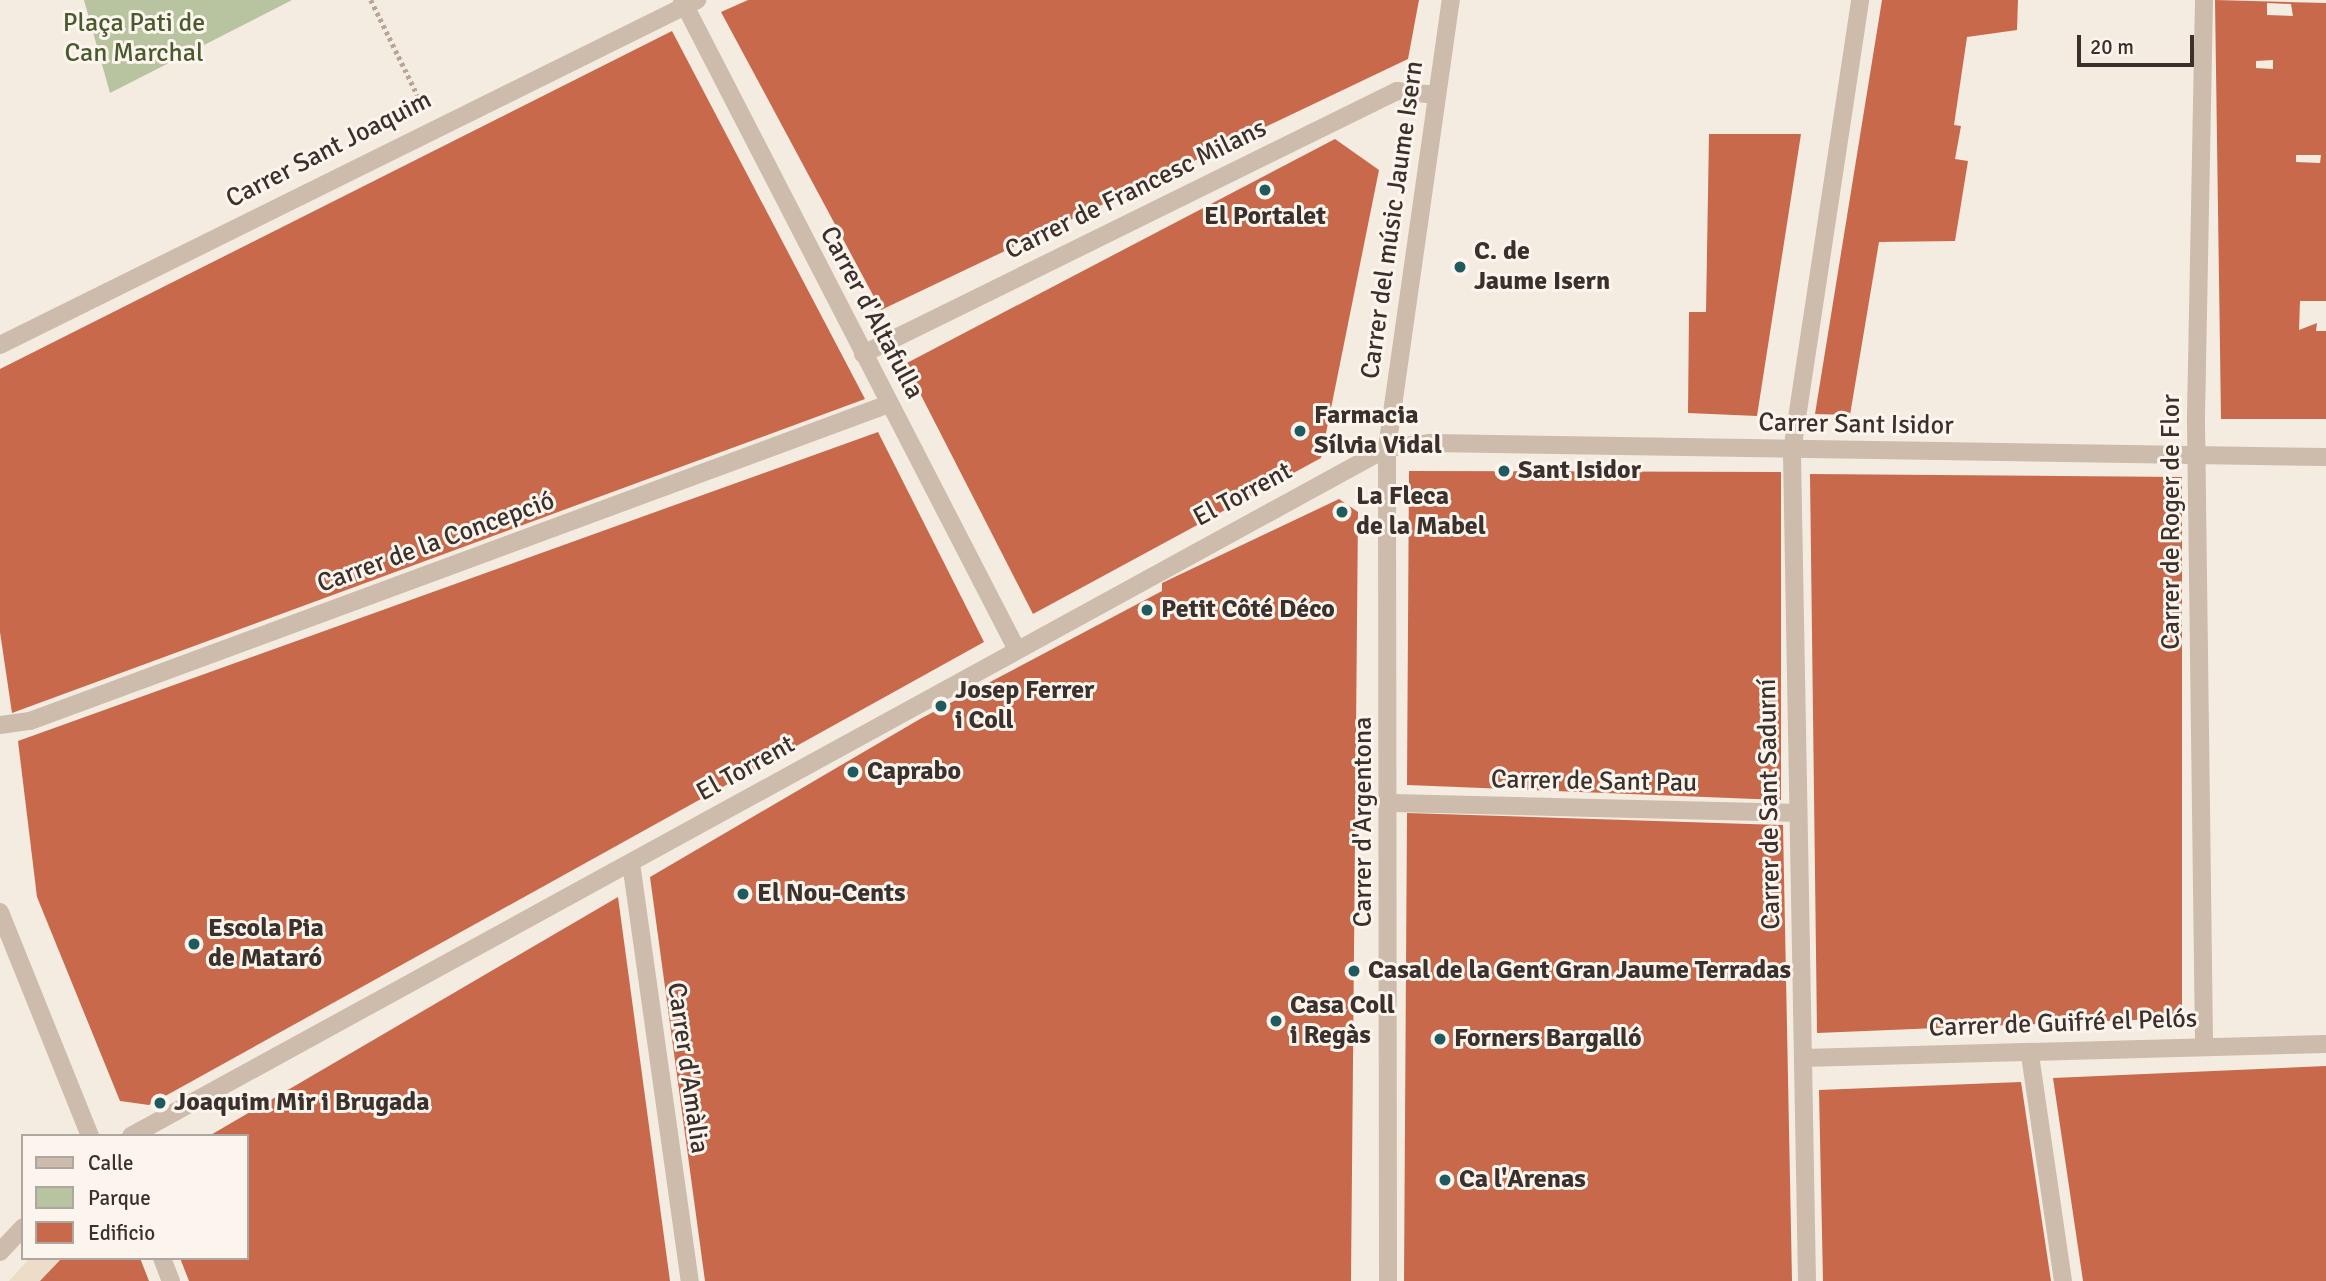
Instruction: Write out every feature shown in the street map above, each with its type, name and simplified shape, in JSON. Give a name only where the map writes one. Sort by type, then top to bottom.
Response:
[{"type":"street","name":"Carrer del músic Jaume Isern","points":[[1387,448],[1451,0]]},
{"type":"street","name":"Carrer de Sant Sadurní","points":[[1807,1281],[1803,1058],[1794,813],[1792,451],[1860,0]]},
{"type":"street","name":"Carrer de Roger de Flor","points":[[2204,0],[2197,454],[2204,1044]]},
{"type":"street","name":"Carrer Sant Joaquim","points":[[0,345],[688,2]]},
{"type":"street","name":"Carrer d'Altafulla","points":[[688,2],[863,354],[1016,648]]},
{"type":"street","name":"Carrer de Francesc Milans","points":[[863,354],[1398,91],[1437,95]]},
{"type":"street","name":"Carrer de la Concepció","points":[[0,724],[43,716],[889,404]]},
{"type":"street","name":"Carrer Sant Isidor","points":[[1387,448],[1431,443],[1792,451],[2326,457]]},
{"type":"street","name":"El Torrent","points":[[135,1134],[631,863],[1016,648],[1387,448]]},
{"type":"street","name":"Carrer d'Argentona","points":[[1387,448],[1392,803],[1388,1281]]},
{"type":"street","name":"Carrer de Sant Pau","points":[[1392,803],[1794,813]]},
{"type":"street","name":"Carrer d'Amàlia","points":[[631,863],[690,1281]]},
{"type":"street","points":[[0,912],[89,1134]]},
{"type":"street","name":"Carrer de Guifré el Pelós","points":[[1803,1058],[2030,1055],[2204,1044],[2326,1044]]},
{"type":"street","points":[[2030,1055],[2063,1281]]},
{"type":"street","points":[[0,1252],[21,1229]]},
{"type":"street","points":[[163,1260],[171,1281]]},
{"type":"path","points":[[371,0],[433,127]]},
{"type":"green space","name":"Plaça Pati de Can Marchal","points":[[84,0],[292,0],[110,93]]},
{"type":"shaded area","points":[[28,1260],[60,1260],[40,1281],[9,1281]]},
{"type":"building","points":[[748,0],[1419,0],[1408,59],[881,310],[721,12]]},
{"type":"building","points":[[1882,0],[2018,0],[2017,30],[1967,37],[1954,125],[1961,126],[1955,159],[1968,161],[1955,241],[1879,242],[1850,415],[1815,414]]},
{"type":"building","points":[[2215,0],[2326,3],[2326,301],[2300,301],[2299,330],[2317,323],[2316,331],[2326,331],[2326,419],[2221,419]],"holes":[[[2267,3],[2291,4],[2293,16],[2267,15]],[[2273,60],[2273,69],[2256,68],[2256,61]],[[2296,155],[2321,155],[2320,163],[2296,162]]]},
{"type":"building","points":[[672,31],[865,399],[12,713],[0,632],[0,369]]},
{"type":"building","points":[[1709,134],[1801,134],[1757,416],[1688,413],[1689,312],[1706,312]]},
{"type":"building","points":[[1335,139],[1379,170],[1321,458],[1033,614],[905,364]]},
{"type":"building","points":[[878,432],[984,642],[149,1105],[120,1101],[37,897],[18,741]]},
{"type":"building","points":[[1409,471],[1781,472],[1781,800],[1407,785]]},
{"type":"building","points":[[1810,474],[2182,477],[2182,1018],[1817,1033]]},
{"type":"building","points":[[1339,499],[1358,512],[1351,1281],[705,1281],[650,877],[920,719],[1162,591],[1162,583]]},
{"type":"building","points":[[1407,813],[1783,825],[1792,1281],[1404,1281]]},
{"type":"building","points":[[618,897],[670,1281],[189,1281],[181,1260],[248,1260],[248,1134],[212,1134]]},
{"type":"building","points":[[2326,1066],[2326,1281],[2083,1281],[2053,1078]]},
{"type":"building","points":[[2021,1082],[2051,1281],[1823,1281],[1819,1090]]},
{"type":"building","points":[[60,1260],[141,1260],[149,1281],[40,1281]]},
{"type":"place","name":"El Portalet","points":[[1265,190]]},
{"type":"place","name":"C. de Jaume Isern","points":[[1460,267]]},
{"type":"place","name":"Farmacia Sílvia Vidal","points":[[1300,431]]},
{"type":"place","name":"Sant Isidor","points":[[1504,471]]},
{"type":"place","name":"La Fleca de la Mabel","points":[[1342,512]]},
{"type":"place","name":"Petit Côté Déco","points":[[1147,610]]},
{"type":"place","name":"Josep Ferrer i Coll","points":[[941,706]]},
{"type":"place","name":"Caprabo","points":[[853,772]]},
{"type":"place","name":"El Nou-Cents","points":[[743,894]]},
{"type":"place","name":"Escola Pia de Mataró","points":[[194,944]]},
{"type":"place","name":"Casal de la Gent Gran Jaume Terradas","points":[[1354,971]]},
{"type":"place","name":"Casa Coll i Regàs","points":[[1276,1021]]},
{"type":"place","name":"Forners Bargalló","points":[[1440,1039]]},
{"type":"place","name":"Joaquim Mir i Brugada","points":[[160,1103]]},
{"type":"place","name":"Ca l'Arenas","points":[[1445,1180]]}]
